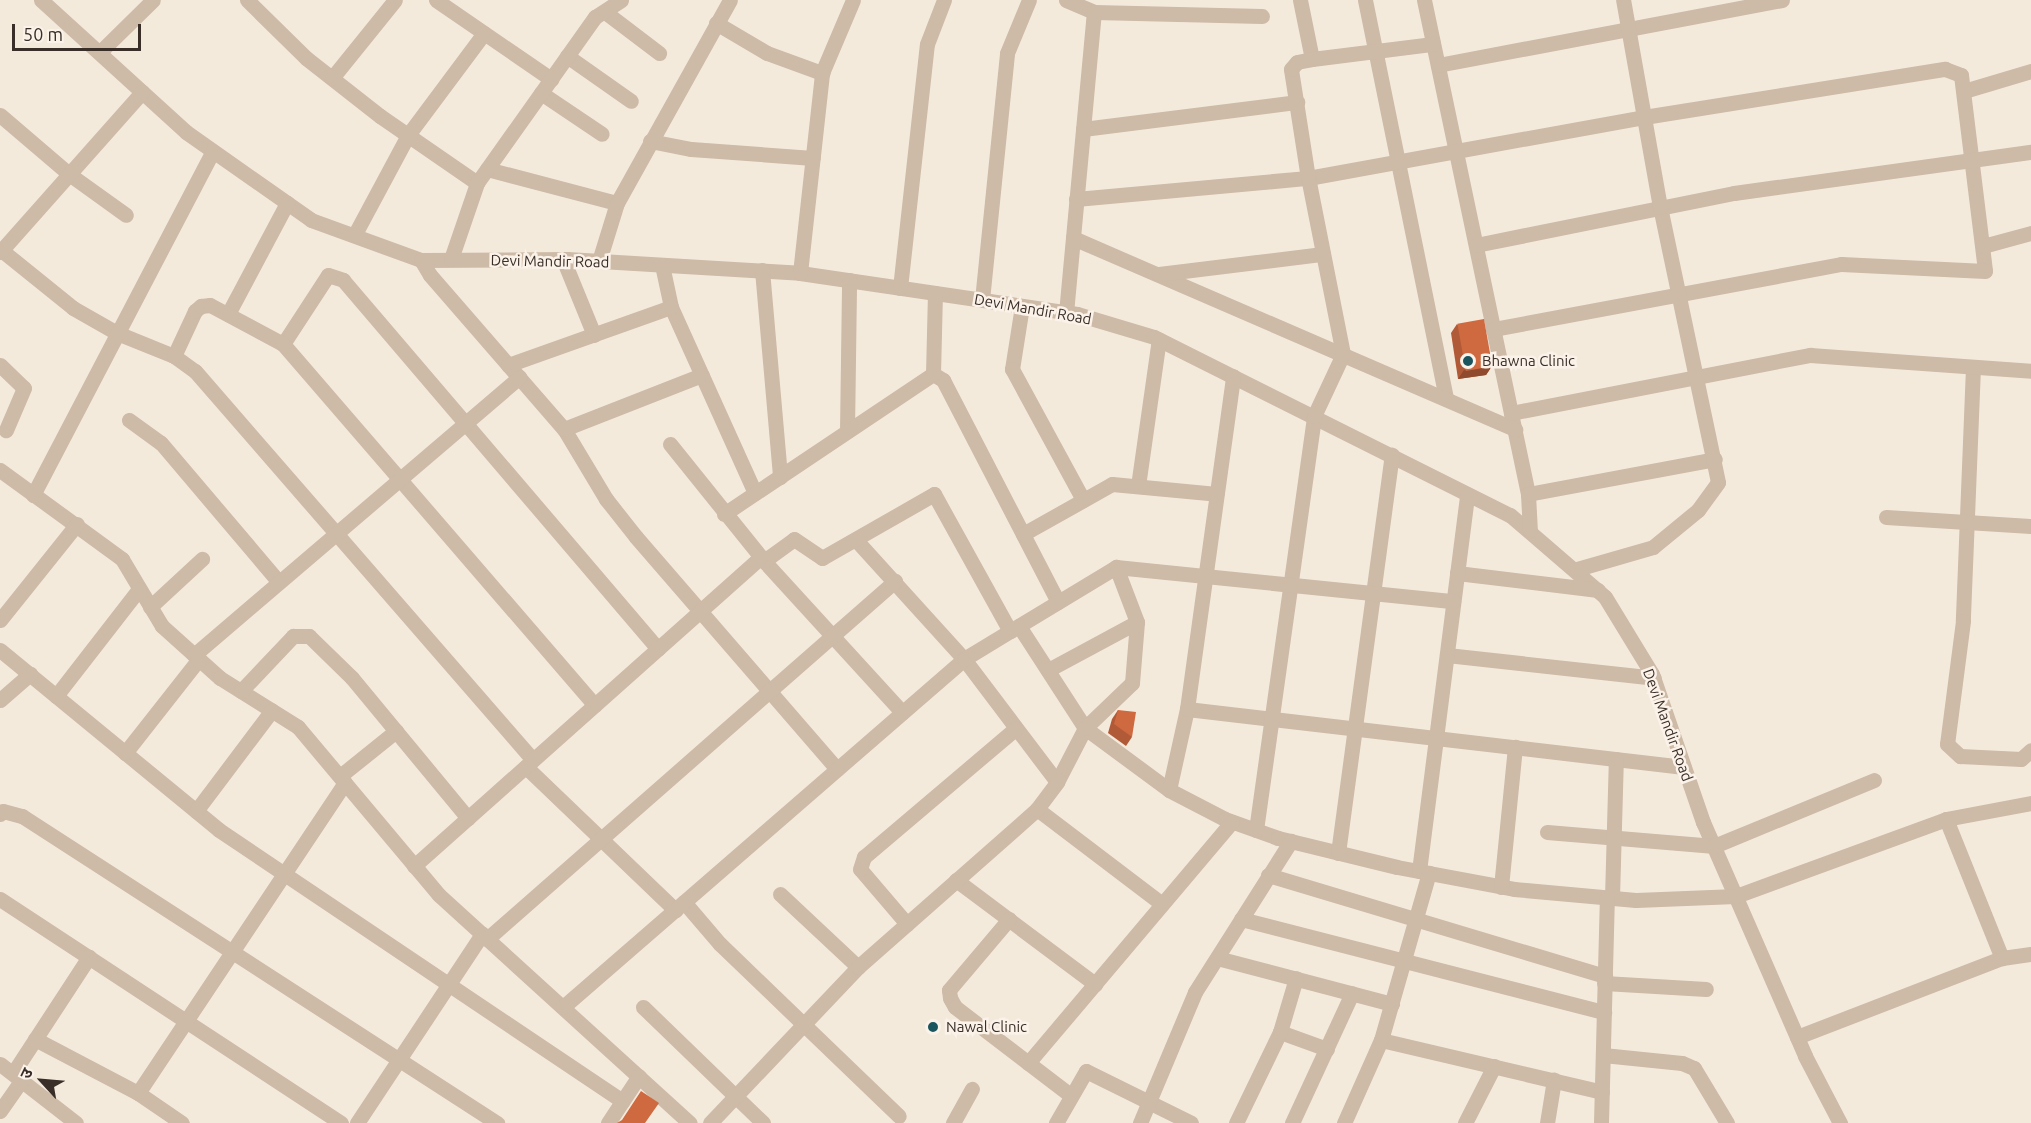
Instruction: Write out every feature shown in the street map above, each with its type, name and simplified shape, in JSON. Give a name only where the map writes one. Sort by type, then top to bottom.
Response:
[{"type":"street","name":"Devi Mandir Road","points":[[41,0],[142,92],[213,151],[311,220],[355,234],[421,260],[563,259],[801,273],[1066,313],[1159,339],[1392,455],[1530,530],[1577,569],[1598,590],[1654,678],[1714,846],[1797,1037],[1840,1123]]},
{"type":"street","points":[[100,52],[153,0]]},
{"type":"street","points":[[247,0],[332,78],[477,183]]},
{"type":"street","points":[[332,78],[395,0]]},
{"type":"street","points":[[436,0],[551,79]]},
{"type":"street","points":[[599,261],[617,203],[730,0]]},
{"type":"street","points":[[801,273],[822,73],[853,0]]},
{"type":"street","points":[[900,288],[927,44],[944,0]]},
{"type":"street","points":[[982,300],[1007,53],[1029,0]]},
{"type":"street","points":[[1066,0],[1094,12],[1142,7],[1262,16]]},
{"type":"street","points":[[1300,0],[1312,58]]},
{"type":"street","points":[[1365,0],[1378,50],[1446,399]]},
{"type":"street","points":[[1424,0],[1515,429],[1528,494],[1530,530]]},
{"type":"street","points":[[1577,569],[1653,547],[1673,534],[1716,489],[1715,459],[1660,207],[1623,0]]},
{"type":"street","points":[[1438,65],[1782,0]]},
{"type":"street","points":[[451,259],[477,183],[595,17],[611,5],[659,53]]},
{"type":"street","points":[[1066,313],[1094,12]]},
{"type":"street","points":[[716,23],[766,53],[822,73]]},
{"type":"street","points":[[355,234],[408,135],[484,33]]},
{"type":"street","points":[[1256,830],[1314,416],[1343,354],[1308,178],[1291,69],[1297,62],[1312,58],[1433,44]]},
{"type":"street","points":[[567,56],[631,101]]},
{"type":"street","points":[[1076,199],[1308,178],[1456,153],[1644,117],[1945,69],[1958,72],[1964,91],[1987,267],[1981,272],[1841,264],[1493,329]]},
{"type":"street","points":[[1964,91],[2031,71]]},
{"type":"street","points":[[142,92],[1,251],[73,308],[117,333],[174,356],[195,371],[338,532],[529,763],[600,840],[680,906],[899,1116]]},
{"type":"street","points":[[541,93],[602,134]]},
{"type":"street","points":[[1083,129],[1297,102]]},
{"type":"street","points":[[0,115],[69,174],[126,215]]},
{"type":"street","points":[[650,141],[692,149],[813,158]]},
{"type":"street","points":[[33,495],[213,151]]},
{"type":"street","points":[[1476,245],[1734,193],[2031,152]]},
{"type":"street","points":[[487,169],[617,203]]},
{"type":"street","points":[[228,314],[287,203]]},
{"type":"street","points":[[1983,246],[2031,233]]},
{"type":"street","points":[[1073,238],[1515,429]]},
{"type":"street","points":[[1157,274],[1323,254]]},
{"type":"street","points":[[563,259],[594,335]]},
{"type":"street","points":[[421,260],[564,429],[606,499],[837,769]]},
{"type":"street","points":[[662,265],[671,307],[755,493]]},
{"type":"street","points":[[762,270],[780,477]]},
{"type":"street","points":[[283,344],[327,275],[343,280],[463,424],[658,649]]},
{"type":"street","points":[[847,432],[849,280]]},
{"type":"street","points":[[933,374],[935,293]]},
{"type":"street","points":[[174,356],[195,311],[201,306],[228,314],[283,344],[595,705]]},
{"type":"street","points":[[1022,306],[1012,369],[1083,500]]},
{"type":"street","points":[[508,365],[671,307]]},
{"type":"street","points":[[1138,486],[1159,339]]},
{"type":"street","points":[[1511,413],[1810,355],[2031,371]]},
{"type":"street","points":[[0,365],[24,388],[2,432]]},
{"type":"street","points":[[1973,367],[1963,621],[1947,744],[1960,756],[2021,759],[2031,750]]},
{"type":"street","points":[[724,514],[933,374]]},
{"type":"street","points":[[933,374],[943,380],[1058,602]]},
{"type":"street","points":[[564,429],[702,375]]},
{"type":"street","points":[[1169,790],[1188,709],[1233,376]]},
{"type":"street","points":[[125,753],[196,657],[279,582],[519,377]]},
{"type":"street","points":[[129,420],[161,443],[279,582]]},
{"type":"street","points":[[670,444],[762,559],[902,712]]},
{"type":"street","points":[[1338,853],[1392,455]]},
{"type":"street","points":[[1528,494],[1715,459]]},
{"type":"street","points":[[2,475],[77,524],[122,559],[162,626],[196,657],[241,691],[298,727],[439,895],[690,1123]]},
{"type":"street","points":[[1023,534],[1112,484],[1217,494]]},
{"type":"street","points":[[414,866],[700,611],[762,559],[794,539],[822,558],[932,494],[936,495],[1015,628],[1048,670],[1085,728],[1169,790],[1232,822],[1291,841],[1424,872],[1501,886],[1609,898],[1736,896],[1946,819],[2031,803]]},
{"type":"street","points":[[1344,1123],[1381,1040],[1416,919],[1424,872],[1436,738],[1467,494]]},
{"type":"street","points":[[1886,518],[2031,526]]},
{"type":"street","points":[[0,620],[77,524]]},
{"type":"street","points":[[856,540],[964,659],[1057,782]]},
{"type":"street","points":[[150,607],[202,559]]},
{"type":"street","points":[[563,1007],[964,659],[1116,567],[1453,601]]},
{"type":"street","points":[[710,1123],[858,967],[1037,809],[1057,782],[1085,728],[1132,683],[1137,622],[1116,567]]},
{"type":"street","points":[[1457,573],[1598,590]]},
{"type":"street","points":[[357,1123],[448,985],[485,937],[600,840],[895,581]]},
{"type":"street","points":[[56,696],[139,589]]},
{"type":"street","points":[[1048,670],[1137,622]]},
{"type":"street","points":[[241,691],[292,636],[309,636],[352,678],[468,818]]},
{"type":"street","points":[[0,650],[196,811],[284,874],[622,1101]]},
{"type":"street","points":[[1447,655],[1654,678]]},
{"type":"street","points":[[0,700],[30,674]]},
{"type":"street","points":[[1188,709],[1684,767]]},
{"type":"street","points":[[196,811],[272,710]]},
{"type":"street","points":[[907,924],[860,869],[864,856],[1016,729]]},
{"type":"street","points":[[138,1093],[284,874],[342,779],[396,730]]},
{"type":"street","points":[[1501,886],[1515,747]]},
{"type":"street","points":[[1601,1123],[1605,980],[1616,759]]},
{"type":"street","points":[[1547,832],[1714,846],[1874,780]]},
{"type":"street","points":[[1037,809],[1162,904]]},
{"type":"street","points":[[0,814],[3,811],[22,816],[497,1123]]},
{"type":"street","points":[[1946,819],[2002,958]]},
{"type":"street","points":[[1028,1063],[1232,822]]},
{"type":"street","points":[[1140,1123],[1195,992],[1291,841]]},
{"type":"street","points":[[1268,875],[1416,919],[1605,980],[1706,989]]},
{"type":"street","points":[[956,880],[1095,984]]},
{"type":"street","points":[[780,894],[858,967]]},
{"type":"street","points":[[0,899],[341,1123]]},
{"type":"street","points":[[1241,919],[1604,1012]]},
{"type":"street","points":[[1009,920],[949,990],[955,1007],[1070,1095]]},
{"type":"street","points":[[1797,1037],[2002,958],[2031,954]]},
{"type":"street","points":[[0,1111],[12,1072],[89,957]]},
{"type":"street","points":[[1217,958],[1392,1004]]},
{"type":"street","points":[[1236,1123],[1280,1032],[1296,978]]},
{"type":"street","points":[[1292,1123],[1352,993]]},
{"type":"street","points":[[643,1007],[763,1123]]},
{"type":"street","points":[[1280,1032],[1327,1049]]},
{"type":"street","points":[[35,1039],[138,1093],[182,1123]]},
{"type":"street","points":[[1381,1040],[1602,1092]]},
{"type":"street","points":[[1603,1055],[1682,1063],[1694,1068],[1726,1123]]},
{"type":"street","points":[[1465,1123],[1494,1066]]},
{"type":"street","points":[[1056,1123],[1070,1095],[1086,1071],[1191,1123]]},
{"type":"street","points":[[12,1072],[76,1123]]},
{"type":"street","points":[[608,1123],[639,1076]]},
{"type":"street","points":[[1547,1123],[1554,1080]]},
{"type":"street","points":[[954,1123],[972,1089]]},
{"type":"building","points":[[1484,319],[1492,366],[1466,371],[1457,324]]},
{"type":"building","points":[[1118,710],[1136,712],[1132,737],[1114,724]]},
{"type":"building","points":[[641,1091],[659,1103],[645,1123],[617,1123],[622,1120]]},
{"type":"place","name":"Bhawna Clinic","points":[[1468,361]]},
{"type":"place","name":"Nawal Clinic","points":[[933,1027]]}]
